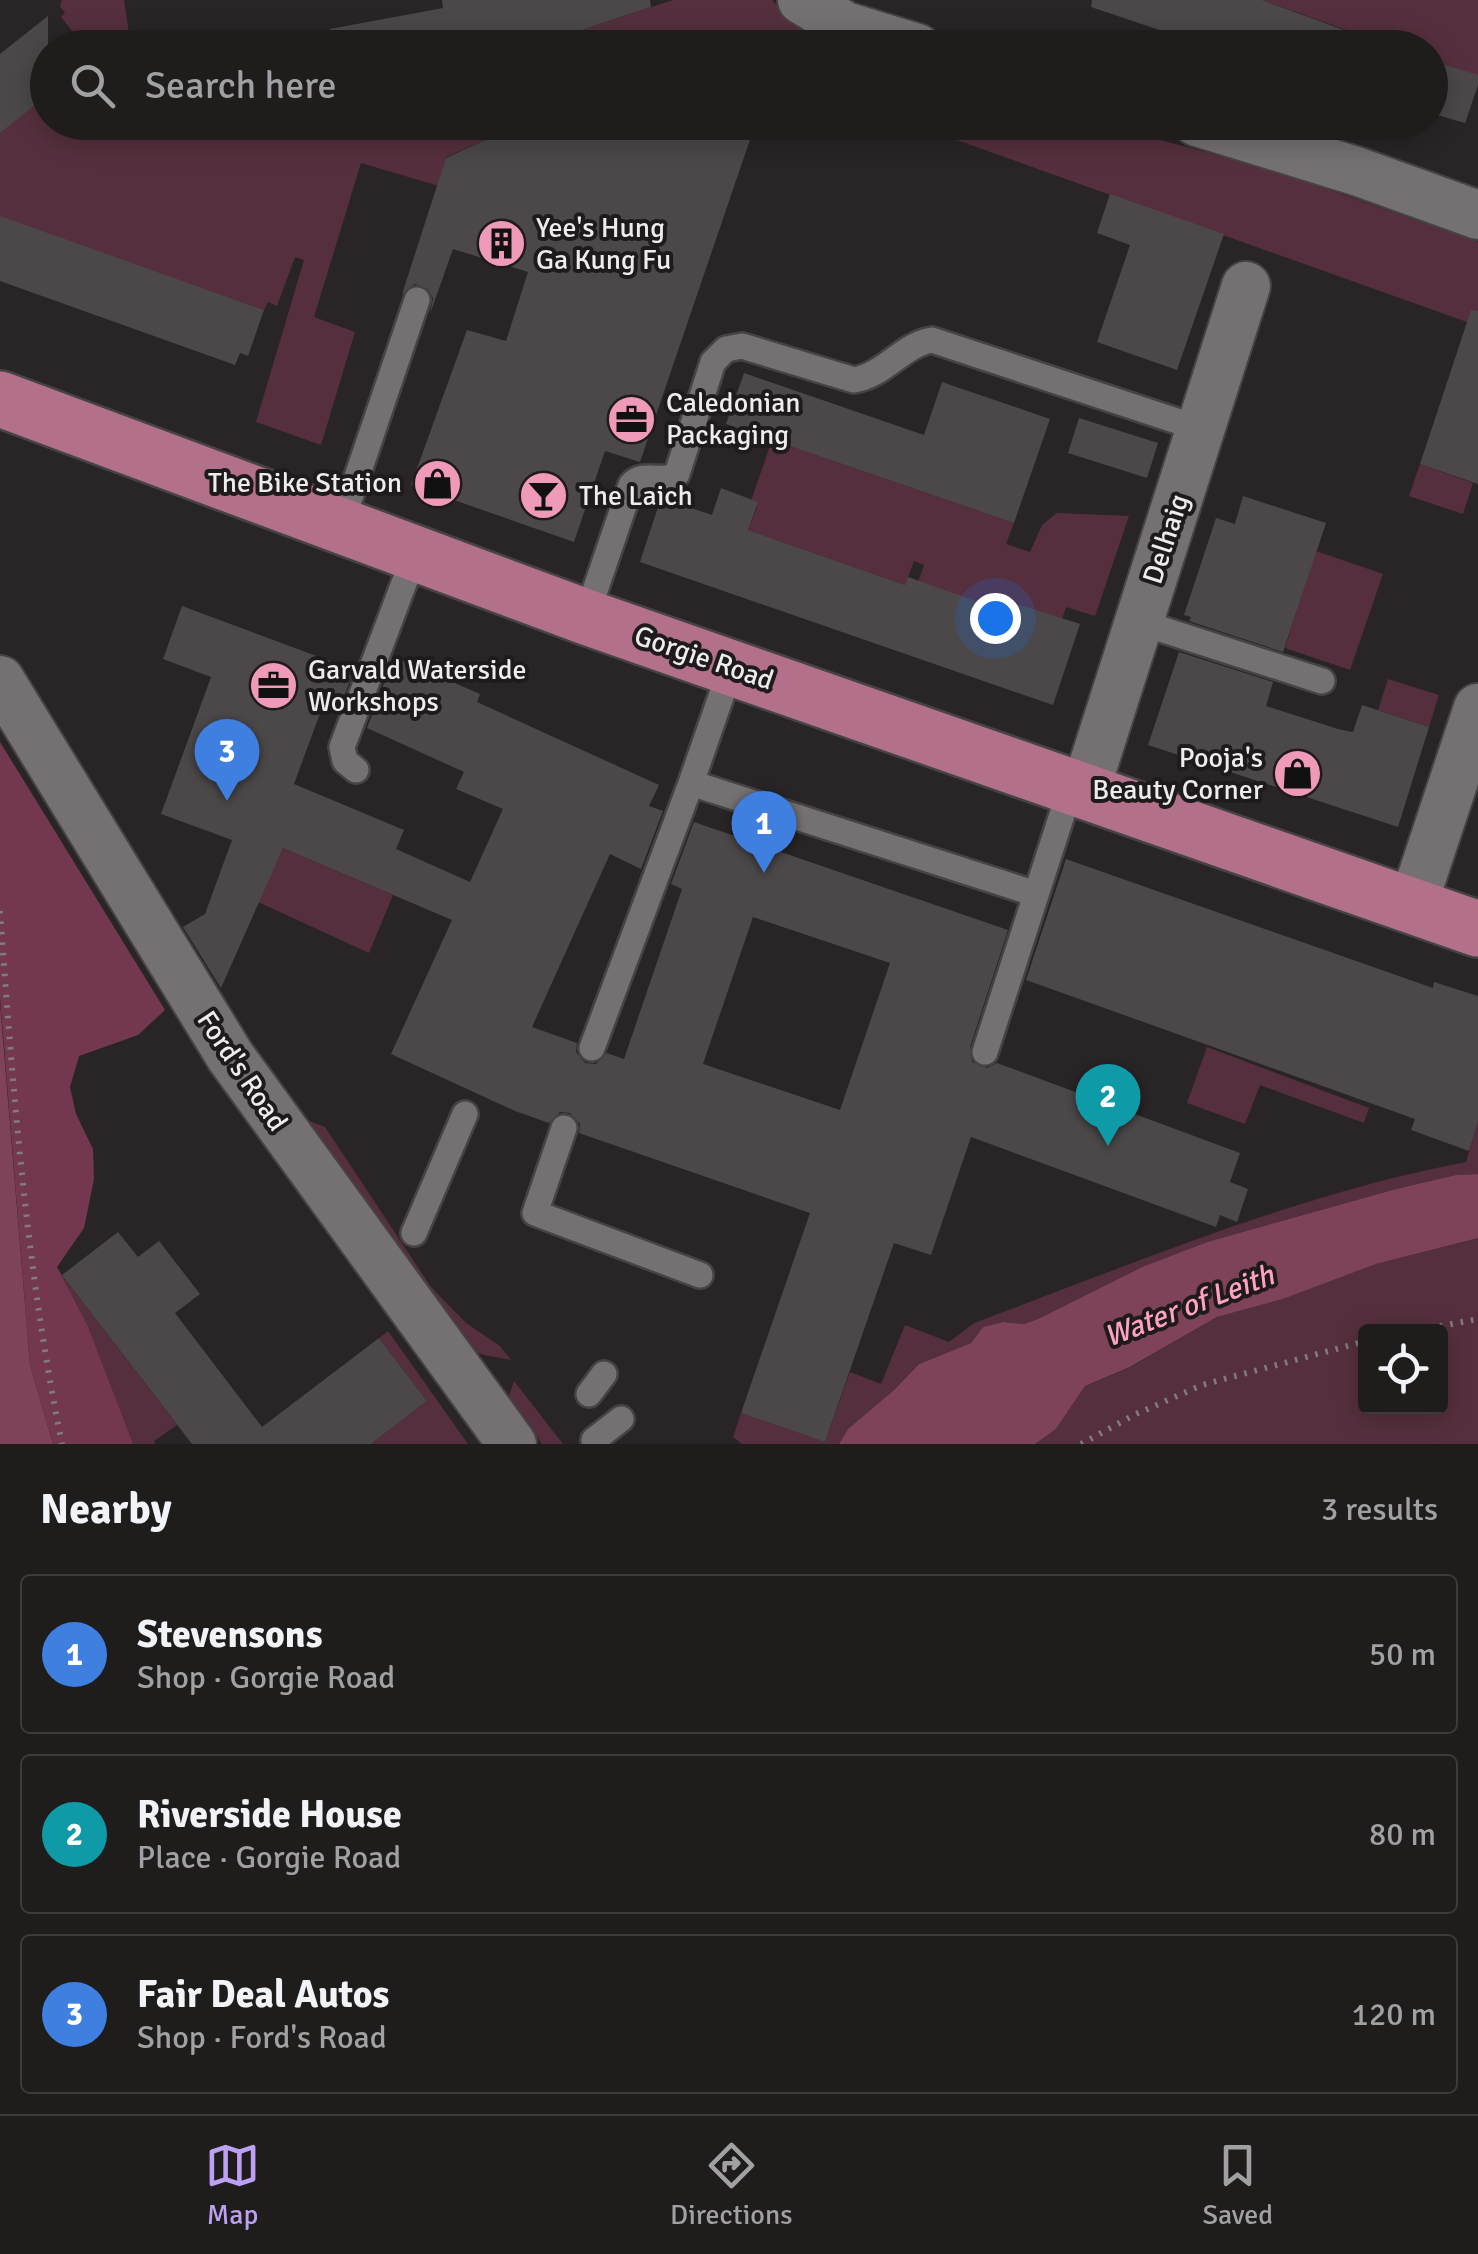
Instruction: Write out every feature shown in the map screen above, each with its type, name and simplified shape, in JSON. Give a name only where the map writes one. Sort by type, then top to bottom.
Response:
[{"type":"main road","name":"Gorgie Road","points":[[0,399],[731,668],[1478,929]]},
{"type":"street","points":[[802,0],[858,30]]},
{"type":"street","points":[[1254,140],[1478,216]]},
{"type":"street","name":"Delhaig","points":[[1078,789],[1139,622],[1246,286]]},
{"type":"street","name":"Ford's Road","points":[[0,680],[230,1056],[512,1444]]},
{"type":"street","points":[[1412,906],[1478,708]]},
{"type":"lane","points":[[340,527],[416,300]]},
{"type":"lane","points":[[586,616],[631,485],[643,477],[665,480],[677,474],[713,362],[726,349],[742,346],[854,380],[872,376],[917,343],[932,340],[1201,428]]},
{"type":"lane","points":[[356,770],[345,761],[342,748],[415,554]]},
{"type":"lane","points":[[1139,622],[1322,682]]},
{"type":"lane","points":[[592,1048],[731,668]]},
{"type":"lane","points":[[692,783],[860,827],[1036,894]]},
{"type":"lane","points":[[985,1052],[1036,894],[1078,789]]},
{"type":"lane","points":[[414,1233],[465,1114]]},
{"type":"lane","points":[[564,1128],[535,1213],[700,1274]]},
{"type":"lane","points":[[594,1440],[621,1419]]},
{"type":"path","points":[[0,910],[16,1126],[42,1349],[62,1444]]},
{"type":"path","points":[[1448,1325],[1478,1319]]},
{"type":"path","points":[[1082,1444],[1136,1414],[1202,1385],[1358,1343]]},
{"type":"shaded area","points":[[62,0],[124,0],[128,30],[71,30],[61,17],[65,13],[60,6]]},
{"type":"shaded area","points":[[673,0],[772,0],[802,30],[582,30]]},
{"type":"shaded area","points":[[1262,0],[1478,0],[1478,76],[1448,66],[1448,30],[1346,30]]},
{"type":"shaded area","points":[[30,109],[30,140],[489,140],[446,157],[439,186],[361,163],[314,317],[355,332],[321,445],[256,422],[304,260],[295,257],[277,306],[268,302],[264,310],[0,217],[0,133]]},
{"type":"shaded area","points":[[957,140],[1160,140],[1270,169],[1478,242],[1478,379],[1467,322]]},
{"type":"shaded area","points":[[772,440],[1014,523],[1006,544],[1030,552],[1042,525],[1057,513],[1129,516],[1095,616],[1066,607],[1055,640],[1010,602],[1001,600],[995,616],[916,588],[924,565],[914,561],[905,585],[748,530],[757,507],[750,504]]},
{"type":"shaded area","points":[[1420,464],[1473,483],[1463,514],[1409,496]]},
{"type":"shaded area","points":[[1316,551],[1383,574],[1350,670],[1285,648]]},
{"type":"shaded area","points":[[1388,679],[1439,695],[1429,727],[1378,710]]},
{"type":"shaded area","points":[[0,742],[165,1010],[138,1035],[79,1056],[70,1087],[76,1114],[93,1149],[94,1179],[84,1228],[57,1267],[88,1327],[133,1444],[53,1444],[30,1365],[0,998]]},
{"type":"shaded area","points":[[283,848],[393,895],[369,953],[258,902]]},
{"type":"shaded area","points":[[1207,1047],[1369,1108],[1364,1123],[1260,1085],[1245,1124],[1187,1103]]},
{"type":"shaded area","points":[[297,1116],[325,1127],[431,1287],[466,1323],[500,1346],[511,1360],[471,1350]]},
{"type":"shaded area","points":[[1478,1122],[1478,1174],[1396,1189],[1207,1242],[1142,1267],[1038,1319],[983,1327],[971,1343],[919,1364],[848,1429],[839,1444],[742,1444],[733,1437],[741,1413],[825,1442],[850,1372],[881,1384],[905,1325],[949,1342],[974,1323],[1217,1232],[1340,1192],[1466,1162]]},
{"type":"shaded area","points":[[1478,1238],[1478,1444],[1035,1444],[1056,1429],[1085,1386],[1131,1367],[1217,1317],[1283,1299],[1376,1264]]},
{"type":"shaded area","points":[[56,1267],[177,1425],[155,1444],[92,1444]]},
{"type":"shaded area","points":[[388,1331],[468,1444],[371,1444],[427,1401],[379,1338]]},
{"type":"shaded area","points":[[514,1381],[563,1444],[542,1444],[509,1396]]},
{"type":"water","points":[[0,1004],[30,1365],[53,1444],[0,1444]]},
{"type":"water","name":"Water of Leith","points":[[1478,1174],[1478,1238],[1376,1264],[1283,1299],[1217,1317],[1130,1367],[1085,1386],[1056,1429],[1035,1444],[839,1444],[848,1429],[919,1364],[971,1343],[983,1327],[1038,1319],[1142,1267],[1207,1242],[1396,1189]]},
{"type":"building","points":[[442,0],[650,0],[651,7],[582,30],[330,30],[443,8]]},
{"type":"building","points":[[1092,0],[1262,0],[1344,30],[1159,30],[1091,7]]},
{"type":"building","points":[[48,16],[48,30],[30,30]]},
{"type":"building","points":[[30,30],[30,109],[0,133],[0,54]]},
{"type":"building","points":[[1448,66],[1478,75],[1465,123],[1448,118]]},
{"type":"building","points":[[750,140],[640,462],[605,451],[574,542],[411,485],[467,330],[506,341],[528,272],[453,249],[430,314],[433,298],[428,289],[415,284],[402,294],[446,158],[483,141]]},
{"type":"building","points":[[1110,194],[1224,234],[1177,370],[1097,342],[1130,245],[1097,233]]},
{"type":"building","points":[[0,216],[264,310],[248,356],[240,353],[235,365],[0,281]]},
{"type":"building","points":[[1471,310],[1478,311],[1478,484],[1420,464]]},
{"type":"building","points":[[744,373],[924,435],[942,382],[1050,419],[1014,523],[726,424]]},
{"type":"building","points":[[1079,418],[1158,443],[1147,478],[1068,453]]},
{"type":"building","points":[[721,488],[758,502],[748,530],[905,585],[908,577],[998,609],[1001,599],[1080,624],[1053,705],[640,562],[661,498],[712,515]]},
{"type":"building","points":[[1243,496],[1326,523],[1283,652],[1189,621],[1191,617],[1184,615],[1216,518],[1235,524]]},
{"type":"building","points":[[182,606],[354,670],[337,715],[322,708],[294,784],[404,830],[396,849],[470,882],[503,809],[456,789],[464,772],[367,728],[394,657],[480,694],[477,702],[659,785],[649,806],[663,811],[641,869],[610,854],[532,1027],[577,1043],[576,1052],[585,1063],[596,1064],[607,1053],[624,1059],[682,889],[671,884],[694,822],[1008,930],[970,1047],[972,1062],[987,1068],[997,1063],[1240,1153],[1230,1182],[1248,1189],[1237,1222],[1220,1215],[1216,1227],[971,1137],[931,1255],[894,1243],[825,1442],[741,1413],[810,1213],[579,1133],[580,1124],[570,1113],[560,1112],[549,1123],[515,1111],[391,1054],[452,920],[283,848],[221,988],[183,927],[205,914],[232,840],[161,814],[211,677],[163,659]],"holes":[[[753,917],[890,963],[840,1110],[703,1064]]]},
{"type":"building","points":[[1179,652],[1273,682],[1266,706],[1338,729],[1353,732],[1362,705],[1429,727],[1398,827],[1148,745]]},
{"type":"building","points":[[1066,859],[1433,988],[1434,982],[1478,996],[1478,1122],[1469,1151],[1411,1130],[1415,1119],[1026,980]]},
{"type":"building","points":[[118,1232],[138,1257],[159,1241],[200,1294],[175,1313],[262,1427],[379,1338],[427,1401],[371,1444],[192,1444],[62,1275]]},
{"type":"place","name":"Yee's Hung Ga Kung Fu","points":[[501,244]]},
{"type":"place","name":"Caledonian Packaging","points":[[631,419]]},
{"type":"place","name":"The Bike Station","points":[[437,483]]},
{"type":"place","name":"The Laich","points":[[544,496]]},
{"type":"place","name":"Garvald Waterside Workshops","points":[[273,686]]},
{"type":"place","name":"Pooja's Beauty Corner","points":[[1298,774]]},
{"type":"place","name":"Fair Deal Autos","points":[[227,801]]},
{"type":"place","name":"Stevensons","points":[[764,873]]},
{"type":"place","name":"Riverside House","points":[[1108,1146]]}]
